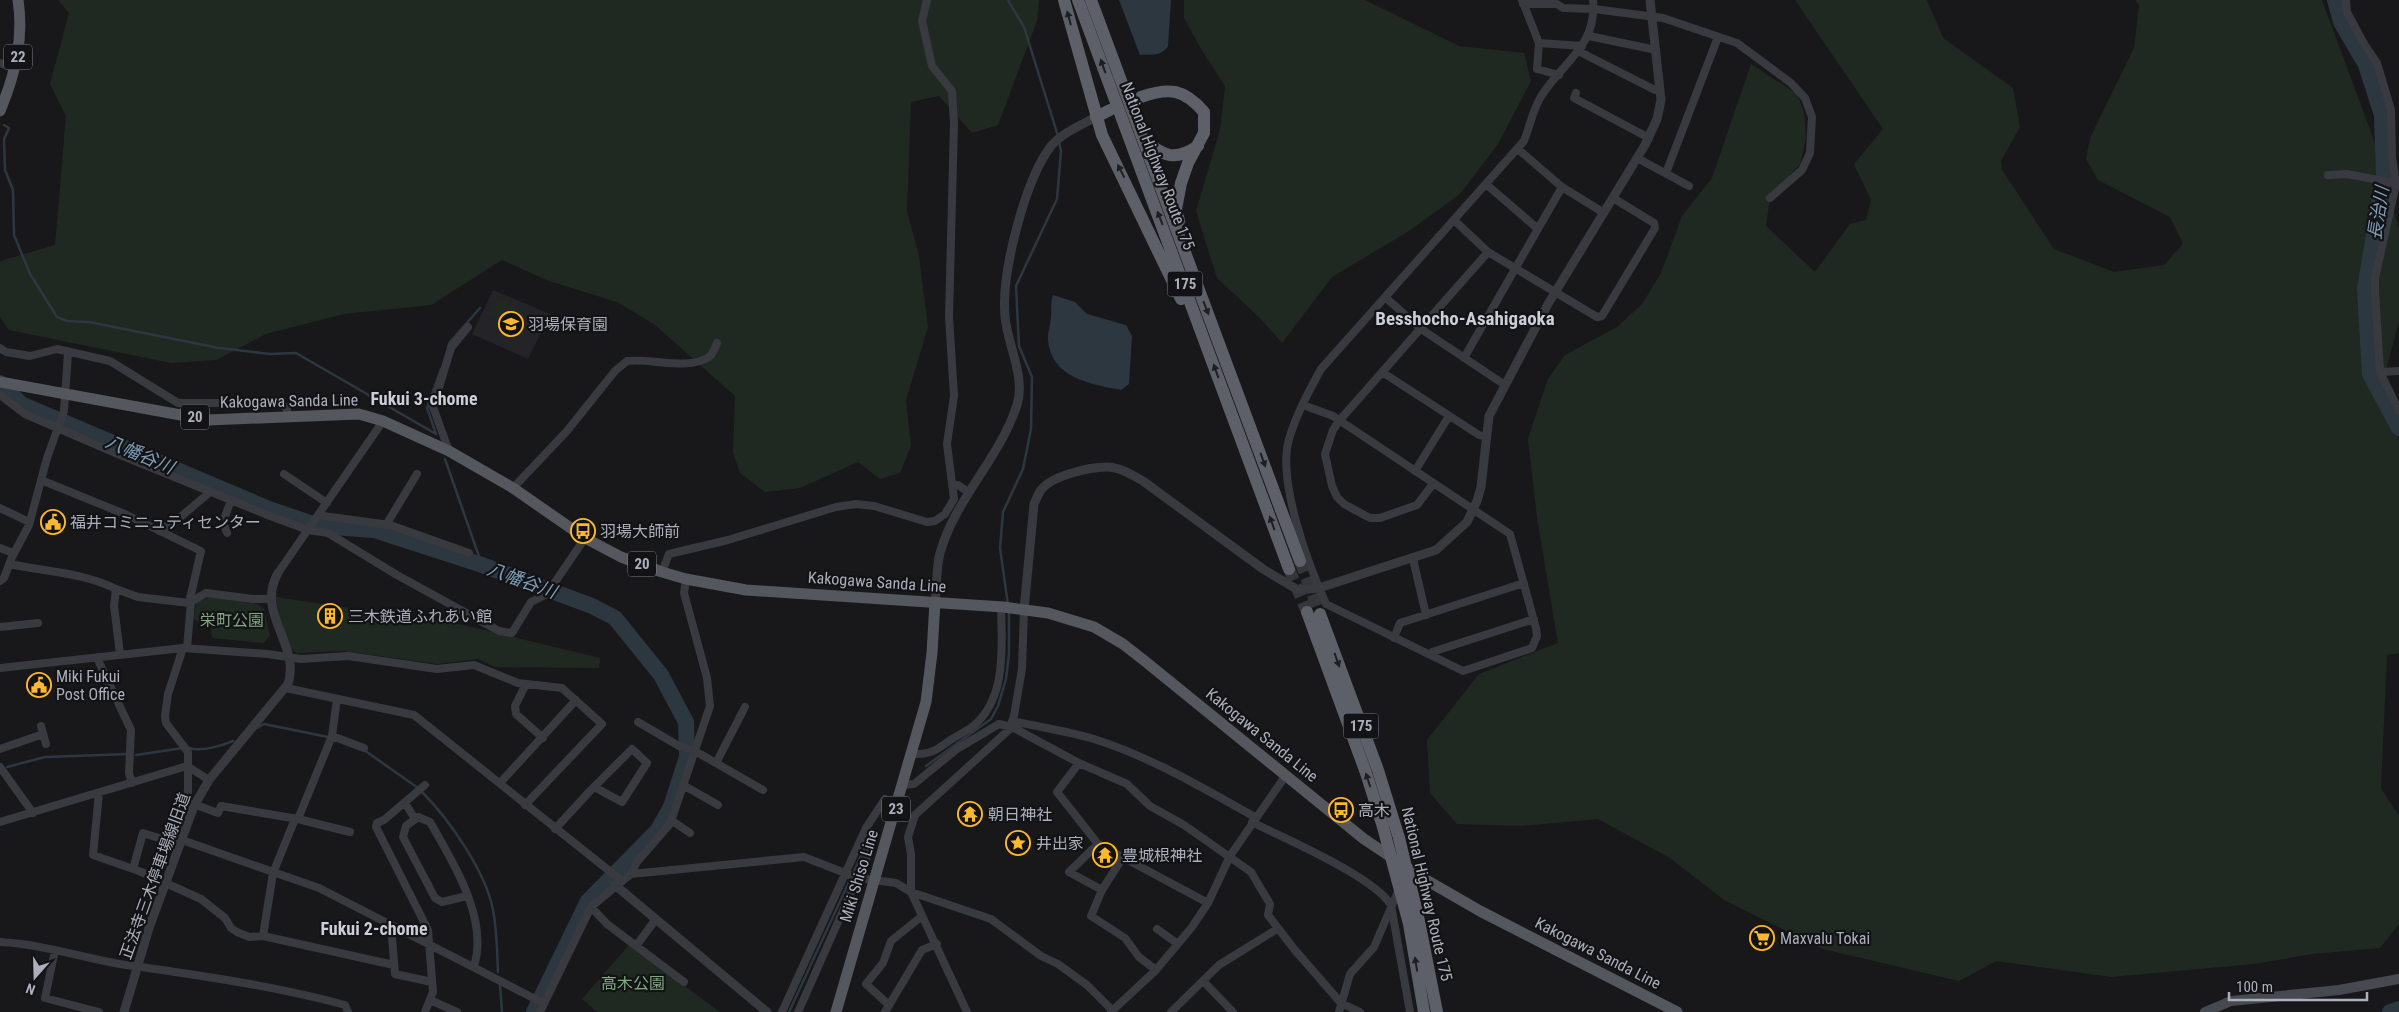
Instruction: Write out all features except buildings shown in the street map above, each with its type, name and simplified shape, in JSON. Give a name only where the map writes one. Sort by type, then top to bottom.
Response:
[{"type":"highway","points":[[1064,0],[1096,117],[1184,304],[1199,323]]},
{"type":"highway","name":"National Highway Route 175","points":[[1078,0],[1290,568]]},
{"type":"highway","name":"National Highway Route 175","points":[[1091,0],[1300,560]]},
{"type":"highway","points":[[1141,97],[1177,91],[1194,100],[1204,112],[1204,133],[1188,163],[1176,209],[1192,272]]},
{"type":"highway","points":[[1096,117],[1110,110]]},
{"type":"highway","points":[[1144,141],[1161,154],[1172,156],[1187,153],[1198,146]]},
{"type":"highway","name":"National Highway Route 175","points":[[1306,612],[1366,773],[1383,826],[1409,924],[1424,1012]]},
{"type":"highway","name":"National Highway Route 175","points":[[1320,614],[1378,770],[1399,838],[1420,921],[1437,1012]]},
{"type":"main road","name":"22","points":[[0,109],[15,69],[20,42],[18,0]]},
{"type":"main road","name":"Kakogawa Sanda Line","points":[[4,382],[65,395],[208,420],[359,414],[383,421],[449,452],[513,488],[585,538],[621,557],[686,579],[746,590],[1010,608],[1066,617],[1094,627],[1123,644],[1364,839],[1421,878],[1480,912],[1677,1012]]},
{"type":"main road","name":"Miki Shiso Line","points":[[836,1012],[926,702],[932,653],[935,602]]},
{"type":"main road","points":[[2205,1012],[2231,1000],[2339,990],[2399,980]]},
{"type":"street","points":[[662,572],[669,554],[728,540],[836,507],[856,504],[874,506],[926,522],[935,521],[945,514],[952,503],[953,486],[947,444],[954,396],[949,316],[954,123],[952,90],[932,66],[922,21],[927,0]]},
{"type":"street","points":[[1303,405],[1340,421],[1513,538],[1537,636],[1532,648],[1463,670],[1326,604],[1319,588],[1288,487],[1285,460],[1289,438],[1303,405],[1321,369],[1524,142],[1542,95],[1589,36],[1594,9],[1593,0]]},
{"type":"street","points":[[911,754],[928,755],[974,726],[988,706],[995,691],[1010,608],[1034,504],[1040,490],[1052,480],[1107,467],[1122,470],[1143,481],[1263,569],[1298,590],[1319,588],[1436,550],[1467,522],[1481,487],[1488,416],[1555,292],[1638,158],[1658,119],[1661,100],[1650,0]]},
{"type":"street","points":[[2346,0],[2347,12],[2377,63],[2386,87],[2391,110],[2392,157],[2398,184],[2375,278],[2380,372],[2399,411]]},
{"type":"street","points":[[1559,75],[1537,69],[1539,42],[1522,2],[1557,4],[1562,8],[1594,9],[1652,19],[1663,18],[1737,43],[1791,83],[1805,98],[1812,117],[1810,153],[1802,170],[1770,198]]},
{"type":"street","points":[[1589,36],[1656,50]]},
{"type":"street","points":[[1666,173],[1718,36]]},
{"type":"street","points":[[1539,42],[1580,49],[1655,90],[1660,89]]},
{"type":"street","points":[[0,63],[15,69]]},
{"type":"street","points":[[1576,93],[1574,98],[1649,138]]},
{"type":"street","points":[[935,602],[940,554],[952,523],[968,492],[1007,429],[1018,403],[1018,381],[1005,316],[1004,286],[1012,246],[1036,171],[1052,144],[1096,117]]},
{"type":"street","points":[[1518,149],[1562,187],[1604,213]]},
{"type":"street","points":[[1638,158],[1690,186]]},
{"type":"street","points":[[2328,175],[2347,174],[2398,184]]},
{"type":"street","points":[[1486,184],[1538,229]]},
{"type":"street","points":[[1464,358],[1562,187]]},
{"type":"street","points":[[1454,220],[1488,252],[1597,317],[1602,316],[1655,228],[1654,223],[1613,198]]},
{"type":"street","points":[[1434,484],[1417,505],[1380,518],[1370,518],[1344,504],[1337,497],[1332,486],[1325,454],[1333,430],[1340,421],[1488,252]]},
{"type":"street","points":[[1385,298],[1421,329],[1505,385]]},
{"type":"street","points":[[449,452],[433,407],[451,348],[468,327]]},
{"type":"street","points":[[513,488],[567,431],[626,361],[684,363],[700,361],[711,356],[717,343]]},
{"type":"street","points":[[0,348],[6,352],[30,356],[57,349],[110,361],[178,403],[274,403],[286,407],[287,416]]},
{"type":"street","points":[[0,581],[4,578],[29,522],[64,411],[68,353]]},
{"type":"street","points":[[2380,372],[2399,371]]},
{"type":"street","points":[[1382,372],[1479,436],[1486,437]]},
{"type":"street","points":[[0,395],[25,414],[58,429],[308,530],[328,533],[397,575],[499,631],[512,633],[532,602],[547,594],[551,585],[585,538]]},
{"type":"street","points":[[1415,471],[1449,416]]},
{"type":"street","points":[[383,421],[278,573],[271,587],[270,599],[290,658],[292,673],[286,688],[414,715],[608,872],[656,919],[767,1012]]},
{"type":"street","points":[[284,474],[327,503]]},
{"type":"street","points":[[386,524],[417,474]]},
{"type":"street","points":[[41,480],[83,495],[201,551],[190,602],[185,648],[168,694],[165,716],[166,723],[188,752],[188,802],[194,806],[218,813],[221,806],[297,819],[350,832]]},
{"type":"street","points":[[953,486],[958,485],[968,492]]},
{"type":"street","points":[[159,531],[177,520],[210,492]]},
{"type":"street","points":[[227,533],[222,522],[231,500]]},
{"type":"street","points":[[0,508],[29,522]]},
{"type":"street","points":[[317,517],[386,524],[469,553]]},
{"type":"street","points":[[0,548],[14,553]]},
{"type":"street","points":[[1413,559],[1426,615]]},
{"type":"street","points":[[9,564],[107,584],[138,598],[190,602],[206,593],[253,599],[270,599]]},
{"type":"street","points":[[540,1012],[591,907],[630,874],[636,862],[671,820],[695,751],[710,706],[707,678],[684,593],[686,579]]},
{"type":"street","points":[[1394,638],[1400,623],[1524,583]]},
{"type":"street","points":[[116,589],[114,606],[120,654]]},
{"type":"street","points":[[967,1012],[911,892],[911,854],[908,837],[915,815],[1012,724],[1022,669],[1010,608]]},
{"type":"street","points":[[1431,655],[1432,652],[1534,619]]},
{"type":"street","points":[[0,627],[38,623]]},
{"type":"street","points":[[0,668],[185,648],[268,654],[290,658],[348,656],[437,669],[474,665],[518,683],[562,688],[602,724],[525,804]]},
{"type":"street","points":[[98,657],[131,730],[129,773],[132,783]]},
{"type":"street","points":[[526,684],[515,706],[516,714],[543,738]]},
{"type":"street","name":"正法寺三木停車場線旧道","points":[[124,1012],[138,966],[194,806],[209,780],[286,688]]},
{"type":"street","points":[[263,936],[273,873],[332,736],[338,699]]},
{"type":"street","points":[[500,783],[576,700]]},
{"type":"street","points":[[716,763],[745,707]]},
{"type":"street","points":[[638,722],[679,746],[695,751],[763,790]]},
{"type":"street","points":[[903,785],[914,784],[957,750],[999,724],[1012,724],[1094,739],[1186,778],[1253,820],[1340,866],[1384,894],[1391,905],[1410,1012]]},
{"type":"street","points":[[1012,724],[1078,764],[1127,784],[1150,806],[1230,856],[1250,872],[1270,904],[1268,915],[1277,929],[1341,1003],[1360,1012]]},
{"type":"street","points":[[41,726],[46,744]]},
{"type":"street","points":[[0,750],[44,734]]},
{"type":"street","points":[[332,736],[364,748]]},
{"type":"street","points":[[555,829],[594,787],[632,749],[648,763],[622,802],[594,787]]},
{"type":"street","points":[[1078,764],[1057,792],[1098,844],[1208,904]]},
{"type":"street","points":[[0,822],[187,766],[209,780]]},
{"type":"street","points":[[0,768],[33,813]]},
{"type":"street","points":[[630,874],[804,857],[858,878],[896,883],[911,892],[991,918],[1041,956],[1058,964],[1087,985],[1111,1011],[1156,970],[1208,904],[1230,856],[1253,820],[1286,775]]},
{"type":"street","points":[[425,785],[405,803],[377,823],[376,827],[428,930],[433,992],[425,1012]]},
{"type":"street","points":[[683,785],[718,805]]},
{"type":"street","points":[[99,793],[93,855],[133,869],[201,899],[225,918],[231,928],[249,937],[263,936],[394,965]]},
{"type":"street","points":[[782,1012],[866,828],[885,799]]},
{"type":"street","points":[[405,803],[416,820]]},
{"type":"street","points":[[467,896],[442,902],[434,898],[402,837],[406,826],[418,818],[430,822],[458,873],[467,896],[479,950],[474,966]]},
{"type":"street","points":[[671,820],[690,833]]},
{"type":"street","points":[[133,869],[143,833],[181,842],[319,888],[543,1003]]},
{"type":"street","points":[[1098,844],[1069,872],[1102,890]]},
{"type":"street","points":[[798,1012],[870,850]]},
{"type":"street","points":[[1123,857],[1102,890],[1091,916],[1125,938],[1139,957],[1156,970]]},
{"type":"street","points":[[1339,1012],[1350,974],[1374,948],[1402,883]]},
{"type":"street","points":[[591,907],[606,924],[684,982]]},
{"type":"street","points":[[889,1005],[866,984],[883,963],[890,941],[922,916]]},
{"type":"street","points":[[636,946],[656,919]]},
{"type":"street","points":[[391,925],[395,974],[432,982]]},
{"type":"street","points":[[1157,929],[1178,944]]},
{"type":"street","points":[[1171,1012],[1204,982],[1219,965],[1277,929]]},
{"type":"street","points":[[0,942],[22,943],[138,966],[309,995],[346,1005],[348,1012]]},
{"type":"street","points":[[885,1012],[922,950],[936,944]]},
{"type":"street","points":[[55,950],[45,998],[99,1012]]},
{"type":"street","points":[[1204,982],[1233,1012]]},
{"type":"street","points":[[430,1000],[457,1012]]},
{"type":"shaded area","points":[[1119,0],[1171,0],[1168,46],[1165,50],[1155,54],[1140,55]]},
{"type":"shaded area","name":"羽場保育園","points":[[493,290],[550,314],[528,359],[472,334]]},
{"type":"shaded area","points":[[1053,295],[1075,302],[1087,314],[1126,325],[1132,336],[1129,384],[1121,390],[1086,382],[1074,377],[1056,363],[1051,353],[1048,337]]},
{"type":"green space","points":[[58,0],[1039,0],[1037,21],[998,125],[972,133],[939,96],[911,102],[907,211],[919,256],[928,327],[906,400],[911,446],[900,473],[880,479],[858,462],[800,488],[765,492],[740,473],[733,453],[735,396],[654,324],[617,302],[549,281],[502,260],[431,305],[344,314],[266,334],[216,360],[171,363],[9,330],[0,317],[0,261],[55,245],[66,116],[50,84],[69,13]]},
{"type":"green space","points":[[1184,0],[1365,0],[1459,46],[1524,53],[1531,81],[1498,144],[1460,194],[1409,231],[1332,277],[1282,343],[1260,318],[1217,278],[1196,211],[1220,130],[1225,86],[1184,18]]},
{"type":"green space","points":[[1795,0],[1927,0],[1943,38],[2013,88],[2020,127],[2001,161],[2002,170],[2054,249],[2114,272],[2164,265],[2183,244],[2170,217],[2098,180],[2086,159],[2090,138],[2134,48],[2139,5],[2135,0],[2322,0],[2372,135],[2399,229],[2399,321],[2382,385],[2388,415],[2399,440],[2399,653],[2387,655],[2381,788],[2399,816],[2399,924],[2380,948],[2312,954],[2254,964],[2111,977],[1996,961],[1959,981],[1823,949],[1724,900],[1670,858],[1598,819],[1522,826],[1457,824],[1430,793],[1427,740],[1479,674],[1558,643],[1537,517],[1528,439],[1548,379],[1565,355],[1617,327],[1642,304],[1661,273],[1682,216],[1712,178],[1751,64],[1797,94],[1804,112],[1806,138],[1800,164],[1770,198],[1766,226],[1815,272],[1850,224],[1866,220],[1871,200],[1854,164],[1883,129]]},
{"type":"green space","points":[[498,299],[519,310],[512,325],[490,315]]},
{"type":"green space","name":"栄町公園","points":[[210,597],[257,604],[264,609],[270,636],[263,643],[212,638],[211,628],[194,619],[196,603]]},
{"type":"green space","points":[[276,597],[463,625],[600,658],[599,668],[495,667],[478,659],[437,664],[344,651],[296,653],[285,636]]},
{"type":"green space","name":"高木公園","points":[[629,945],[720,1012],[597,1012],[582,999]]},
{"type":"waterway","points":[[1008,0],[1024,27],[1058,136]]},
{"type":"waterway","name":"長治川","points":[[2335,0],[2341,22],[2366,65],[2382,115],[2384,175],[2365,289],[2370,374],[2399,428]]},
{"type":"waterway","points":[[4,125],[9,128],[4,139],[5,170],[13,190],[14,235],[30,274],[57,317],[67,321],[89,322],[219,348],[270,354],[296,353],[436,434]]},
{"type":"waterway","points":[[1008,605],[1000,548],[1003,512],[1023,469],[1031,429],[1032,377],[1019,346],[1016,286],[1057,199],[1061,151],[1059,142]]},
{"type":"waterway","points":[[448,347],[450,342],[480,308]]},
{"type":"waterway","points":[[436,434],[427,408],[441,369]]},
{"type":"waterway","name":"八幡谷川","points":[[0,383],[21,404],[269,509],[319,526],[374,530],[482,565],[592,606],[615,618],[661,675],[686,722],[687,757],[671,807],[658,830],[588,901],[534,1012]]},
{"type":"waterway","points":[[445,459],[482,565]]},
{"type":"waterway","points":[[926,766],[991,719],[998,706],[1006,679],[1009,654],[1009,611]]},
{"type":"waterway","points":[[257,728],[264,724],[328,737]]},
{"type":"waterway","points":[[189,748],[205,749],[233,741]]},
{"type":"waterway","points":[[136,755],[183,748]]},
{"type":"waterway","points":[[364,750],[418,788]]},
{"type":"waterway","points":[[7,767],[45,757],[129,754]]},
{"type":"waterway","points":[[422,792],[444,816],[475,863],[483,879],[493,910],[498,972]]},
{"type":"waterway","points":[[789,1012],[873,830]]},
{"type":"waterway","points":[[500,985],[502,1012]]},
{"type":"waterway","name":"長治川","points":[[2390,1012],[2399,1009]]},
{"type":"tunnel","points":[[1300,561],[1320,614]]},
{"type":"tunnel","points":[[1289,569],[1307,612]]},
{"type":"place","name":"羽場保育園","points":[[511,324]]},
{"type":"place","name":"福井コミニュティセンター","points":[[53,522]]},
{"type":"place","name":"羽場大師前","points":[[583,531]]},
{"type":"place","name":"三木鉄道ふれあい館","points":[[330,616]]},
{"type":"place","name":"Miki Fukui Post Office","points":[[39,685]]},
{"type":"place","name":"高木","points":[[1341,810]]},
{"type":"place","name":"朝日神社","points":[[970,814]]},
{"type":"place","name":"井出家","points":[[1018,843]]},
{"type":"place","name":"豊城根神社","points":[[1105,855]]},
{"type":"place","name":"Maxvalu Tokai","points":[[1762,938]]},
{"type":"district","name":"Besshocho-Asahigaoka","points":[[1465,318]]},
{"type":"district","name":"Fukui 3-chome","points":[[424,398]]},
{"type":"district","name":"Fukui 2-chome","points":[[374,928]]}]
